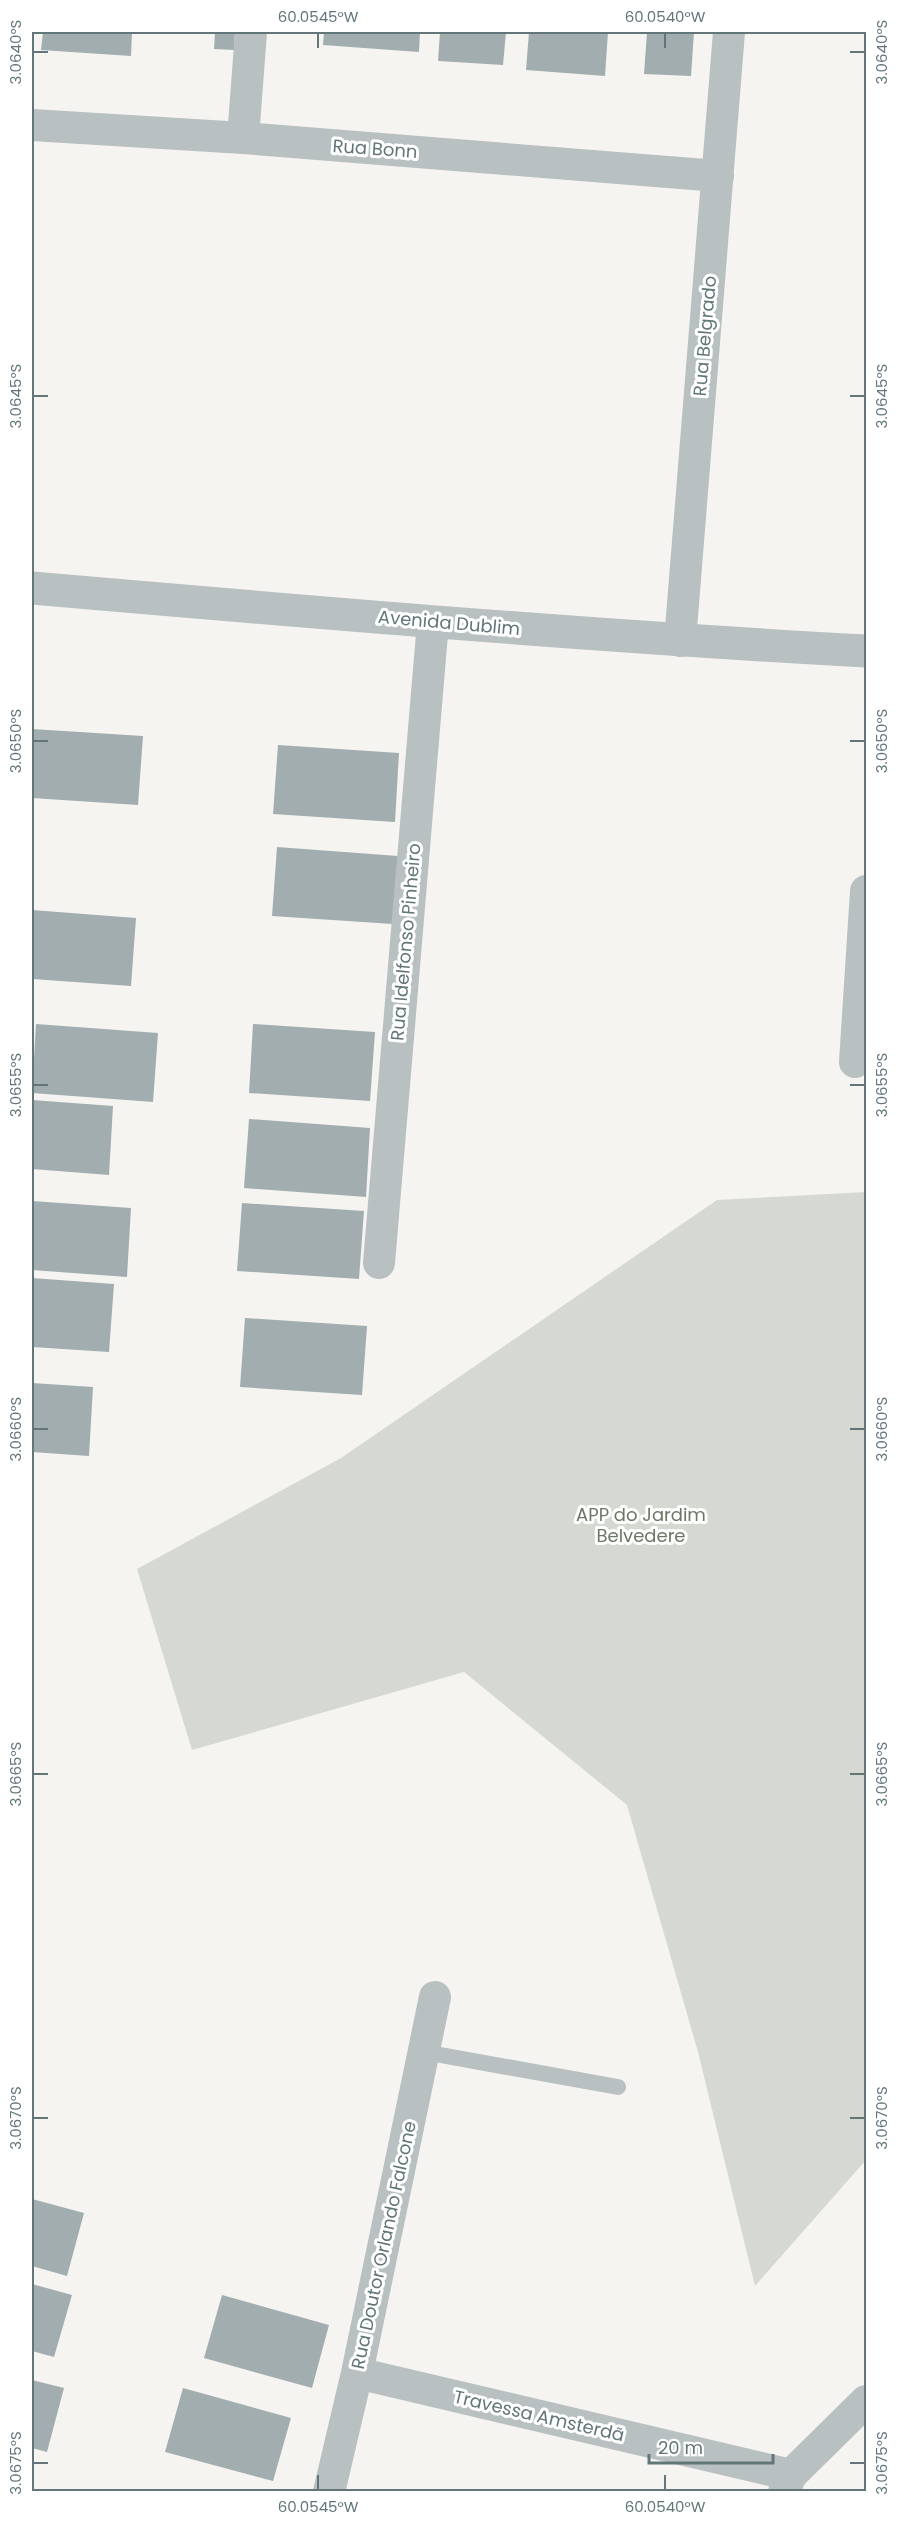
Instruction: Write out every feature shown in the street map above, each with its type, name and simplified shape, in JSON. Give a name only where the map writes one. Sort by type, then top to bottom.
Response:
[{"type":"street","points":[[243,138],[251,32]]},
{"type":"street","name":"Rua Belgrado","points":[[680,641],[729,32]]},
{"type":"street","name":"Rua Bonn","points":[[32,125],[243,138],[718,176]]},
{"type":"street","name":"Avenida Dublim","points":[[32,588],[680,641],[867,651]]},
{"type":"street","name":"Rua Idelfonso Pinheiro","points":[[380,1263],[433,622]]},
{"type":"street","points":[[855,1062],[867,891]]},
{"type":"street","name":"Rua Doutor Orlando Falcone","points":[[329,2492],[357,2373],[435,1997]]},
{"type":"street","name":"Travessa Amsterdã","points":[[357,2373],[788,2483]]},
{"type":"street","points":[[788,2483],[867,2401]]},
{"type":"lane","points":[[424,2052],[618,2087]]},
{"type":"green space","name":"APP do Jardim Belvedere","points":[[866,1192],[866,2160],[755,2286],[698,2052],[627,1805],[464,1672],[192,1750],[137,1569],[341,1458],[717,1200]]},
{"type":"building","points":[[43,32],[132,32],[131,56],[41,50]]},
{"type":"building","points":[[215,32],[235,32],[234,50],[214,49]]},
{"type":"building","points":[[324,32],[420,32],[419,52],[323,45]]},
{"type":"building","points":[[440,32],[506,32],[503,65],[438,61]]},
{"type":"building","points":[[529,32],[608,32],[605,76],[526,70]]},
{"type":"building","points":[[647,32],[694,32],[691,76],[644,74]]},
{"type":"building","points":[[32,729],[143,736],[138,805],[32,798]]},
{"type":"building","points":[[278,745],[399,753],[395,822],[273,814]]},
{"type":"building","points":[[277,847],[398,856],[393,924],[272,916]]},
{"type":"building","points":[[32,910],[136,918],[131,986],[32,979]]},
{"type":"building","points":[[36,1024],[158,1033],[153,1102],[32,1093]]},
{"type":"building","points":[[253,1024],[375,1032],[370,1101],[249,1093]]},
{"type":"building","points":[[32,1100],[113,1106],[109,1175],[32,1169]]},
{"type":"building","points":[[249,1119],[370,1128],[366,1197],[244,1188]]},
{"type":"building","points":[[32,1201],[131,1208],[127,1277],[32,1270]]},
{"type":"building","points":[[242,1203],[364,1211],[359,1279],[237,1271]]},
{"type":"building","points":[[32,1278],[114,1284],[109,1352],[32,1347]]},
{"type":"building","points":[[245,1318],[367,1326],[362,1395],[240,1387]]},
{"type":"building","points":[[32,1383],[93,1387],[89,1456],[32,1452]]},
{"type":"building","points":[[32,2199],[84,2213],[67,2276],[32,2266]]},
{"type":"building","points":[[32,2284],[72,2295],[54,2357],[32,2351]]},
{"type":"building","points":[[222,2295],[329,2325],[312,2388],[204,2358]]},
{"type":"building","points":[[32,2380],[64,2388],[47,2452],[32,2448]]},
{"type":"building","points":[[183,2388],[291,2418],[273,2481],[165,2452]]}]
